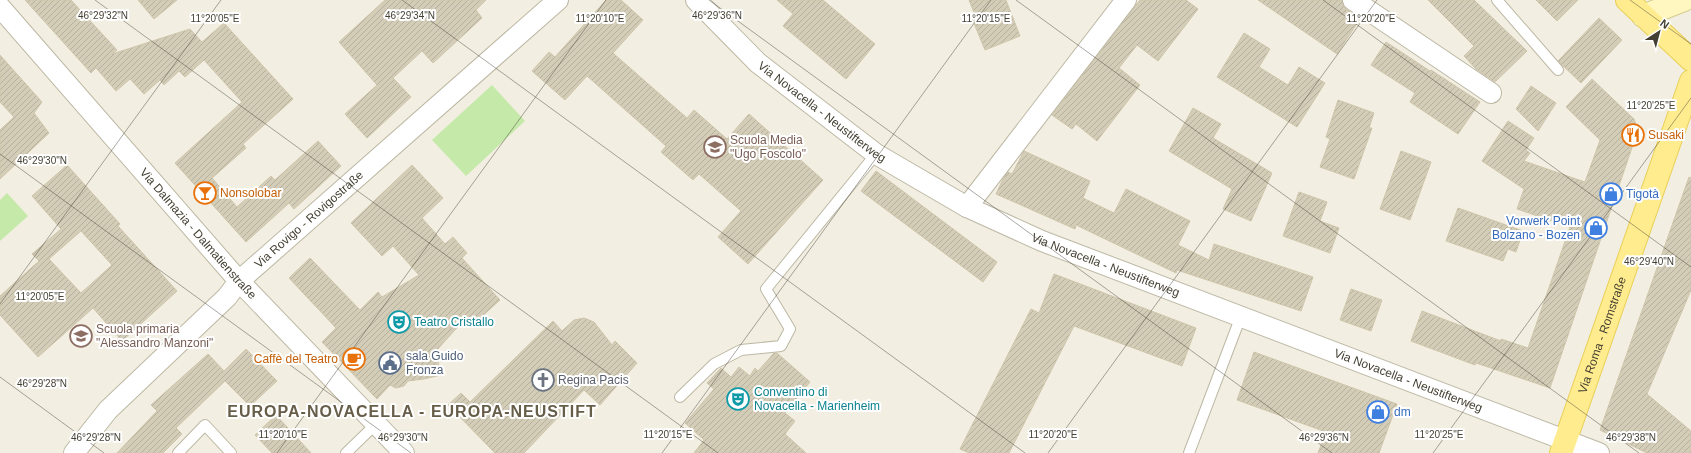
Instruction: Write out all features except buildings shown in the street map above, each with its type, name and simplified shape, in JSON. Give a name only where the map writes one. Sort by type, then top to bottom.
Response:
[{"type":"main road","points":[[1626,0],[1691,60]]},
{"type":"main road","points":[[1643,16],[1684,0]]},
{"type":"main road","name":"Via Roma - Romstraße","points":[[1564,447],[1691,81]]},
{"type":"street","name":"Via Rovigo - Rovigostraße","points":[[74,453],[108,410],[227,297],[239,281],[558,0]]},
{"type":"street","name":"Via Novacella - Neustifterweg","points":[[696,0],[758,63],[876,154],[967,208],[1042,241],[1240,316],[1564,447],[1599,453]]},
{"type":"street","points":[[967,208],[1126,0]]},
{"type":"street","points":[[1353,0],[1490,93]]},
{"type":"street","name":"Via Dalmazia - Dalmatienstraße","points":[[0,7],[239,281],[401,451]]},
{"type":"lane","points":[[1497,0],[1558,70]]},
{"type":"lane","points":[[680,397],[714,364],[741,350],[781,346],[790,329],[766,289],[876,154]]},
{"type":"lane","points":[[1189,453],[1240,316]]},
{"type":"lane","points":[[346,453],[376,424]]},
{"type":"lane","points":[[178,453],[206,425],[230,453]]},
{"type":"green space","points":[[492,85],[525,121],[466,176],[432,140]]},
{"type":"green space","points":[[7,193],[28,216],[0,241],[0,200]]},
{"type":"place","name":"Susaki","points":[[1633,135]]},
{"type":"place","name":"Scuola Media \"Ugo Foscolo\"","points":[[715,147]]},
{"type":"place","name":"Nonsolobar","points":[[205,193]]},
{"type":"place","name":"Tigotà","points":[[1611,194]]},
{"type":"place","name":"Vorwerk Point Bolzano - Bozen","points":[[1596,228]]},
{"type":"place","name":"Teatro Cristallo","points":[[399,322]]},
{"type":"place","name":"Scuola primaria \"Alessandro Manzoni\"","points":[[81,336]]},
{"type":"place","name":"Caffè del Teatro","points":[[354,359]]},
{"type":"place","name":"sala Guido Fronza","points":[[390,363]]},
{"type":"place","name":"Regina Pacis","points":[[543,380]]},
{"type":"place","name":"Conventino di Novacella - Marienheim","points":[[738,399]]},
{"type":"place","name":"dm","points":[[1378,412]]},
{"type":"district","name":"EUROPA-NOVACELLA - EUROPA-NEUSTIFT","points":[[412,411]]}]
